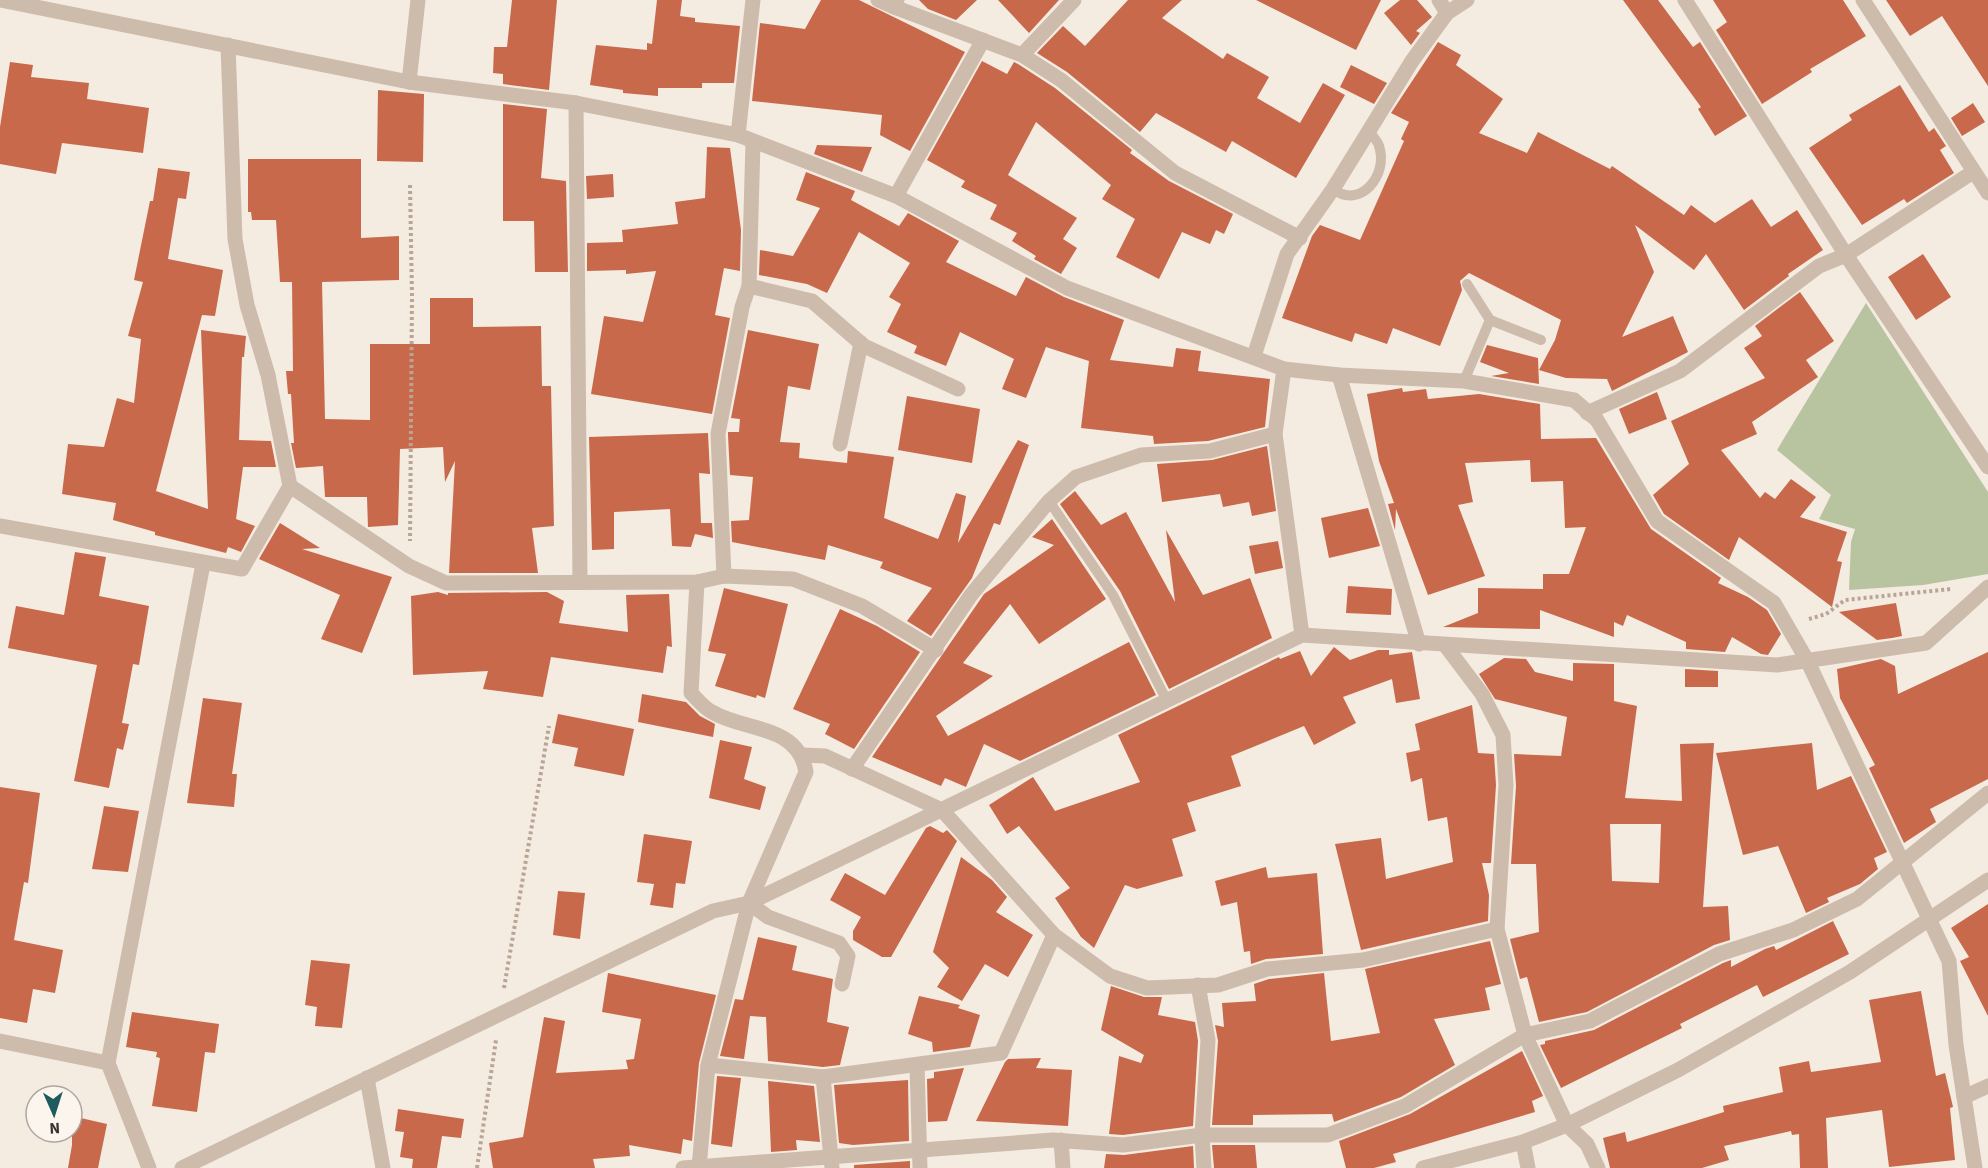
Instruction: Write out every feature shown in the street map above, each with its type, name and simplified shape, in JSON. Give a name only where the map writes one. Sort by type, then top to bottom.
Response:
[{"type":"street","points":[[1,0],[409,82],[576,103],[738,135],[896,196],[1067,288],[1284,369],[1339,375],[1464,381],[1574,400],[1597,420],[1657,521],[1774,603],[1808,662],[1949,961],[1964,1097],[1975,1168]]},
{"type":"street","points":[[409,82],[418,0]]},
{"type":"street","points":[[738,135],[753,0]]},
{"type":"street","points":[[878,0],[895,3],[1022,55],[1061,80],[1175,173],[1300,238]]},
{"type":"street","points":[[1022,55],[1074,0]]},
{"type":"street","points":[[1254,356],[1287,254],[1333,189],[1443,6],[1467,0]]},
{"type":"street","points":[[1685,0],[1846,255],[1988,467]]},
{"type":"street","points":[[1863,0],[1988,193]]},
{"type":"street","points":[[896,196],[983,40]]},
{"type":"street","points":[[0,526],[203,564],[242,569],[290,486],[268,375],[247,305],[235,239],[228,45]]},
{"type":"street","points":[[576,103],[580,582]]},
{"type":"street","points":[[724,576],[718,434],[742,307],[749,286],[753,142]]},
{"type":"street","points":[[1587,413],[1680,371],[1819,266],[1846,255],[1973,172]]},
{"type":"street","points":[[749,286],[812,301],[861,343],[958,388]]},
{"type":"street","points":[[840,444],[861,343]]},
{"type":"street","points":[[1284,369],[1275,434],[1302,635]]},
{"type":"street","points":[[1339,375],[1419,644]]},
{"type":"street","points":[[852,769],[971,596],[1049,501],[1076,477],[1141,455],[1210,451],[1275,434]]},
{"type":"street","points":[[290,486],[409,566],[446,583],[697,582],[724,576],[793,579],[862,606],[936,650]]},
{"type":"street","points":[[149,1168],[108,1063],[203,564]]},
{"type":"street","points":[[697,582],[691,693],[711,712],[786,738],[803,755],[806,772],[749,903],[708,1065],[699,1167]]},
{"type":"street","points":[[182,1168],[499,1017],[713,911],[749,903],[1302,635],[1777,665],[1926,643],[1988,587]]},
{"type":"street","points":[[1445,645],[1482,694],[1503,735],[1506,785],[1497,929],[1525,1035],[1567,1125],[1587,1144],[1598,1168]]},
{"type":"street","points":[[803,755],[825,756],[942,810],[1054,935],[1110,976],[1147,988],[1218,985],[1267,969],[1363,960],[1497,929]]},
{"type":"street","points":[[684,1168],[831,1162],[921,1149],[1061,1140],[1123,1145],[1202,1135],[1328,1135],[1406,1106],[1525,1035],[1590,1021],[1719,954],[1793,930],[1857,899],[1988,793]]},
{"type":"street","points":[[1423,1168],[1523,1142],[1567,1125],[1678,1070],[1850,972],[1988,880]]},
{"type":"street","points":[[749,903],[768,917],[839,943],[848,956],[842,984]]},
{"type":"street","points":[[708,1065],[823,1077],[1001,1053],[1054,935]]},
{"type":"street","points":[[1198,986],[1208,1040],[1202,1135],[1204,1168]]},
{"type":"street","points":[[0,1041],[108,1063]]},
{"type":"street","points":[[917,1065],[920,1168]]},
{"type":"street","points":[[823,1077],[831,1162]]},
{"type":"street","points":[[367,1078],[383,1168]]},
{"type":"street","points":[[1964,1097],[1988,1086]]},
{"type":"street","points":[[1061,1140],[1063,1168]]},
{"type":"street","points":[[1523,1142],[1528,1168]]},
{"type":"lane","points":[[1333,189],[1340,195],[1352,197],[1373,184],[1379,171],[1381,155],[1379,144],[1369,131]]},
{"type":"lane","points":[[1467,284],[1490,320],[1541,340]]},
{"type":"lane","points":[[1464,381],[1490,320]]},
{"type":"lane","points":[[1049,501],[1113,595],[1167,701]]},
{"type":"path","points":[[409,566],[412,296],[410,185]]},
{"type":"path","points":[[1787,626],[1826,615],[1845,600],[1988,587]]},
{"type":"path","points":[[477,1168],[499,1017],[549,726]]},
{"type":"green space","points":[[1866,303],[1988,492],[1988,574],[1923,585],[1849,590],[1851,542],[1855,529],[1819,519],[1831,495],[1777,450]]},
{"type":"building","points":[[512,0],[557,0],[549,90],[503,84],[503,74],[493,73],[494,47],[507,47]]},
{"type":"building","points":[[657,0],[682,0],[680,16],[695,18],[695,22],[740,26],[734,83],[702,83],[702,88],[658,88],[658,96],[623,93],[623,90],[590,85],[596,45],[647,50],[647,43],[652,44]]},
{"type":"building","points":[[821,0],[859,0],[965,52],[910,151],[880,135],[882,115],[752,101],[760,23],[805,29]]},
{"type":"building","points":[[919,0],[977,0],[956,20],[928,9]]},
{"type":"building","points":[[998,0],[1059,0],[1029,33]]},
{"type":"building","points":[[1128,0],[1182,0],[1162,18],[1223,59],[1227,53],[1269,77],[1257,98],[1300,123],[1323,83],[1345,95],[1296,178],[1232,141],[1226,152],[1156,113],[1140,132],[1067,72],[1037,53],[1063,26],[1085,46]]},
{"type":"building","points":[[1256,0],[1381,0],[1356,50]]},
{"type":"building","points":[[1400,0],[1417,0],[1432,17],[1416,31],[1420,33],[1411,45],[1384,13]]},
{"type":"building","points":[[1623,0],[1658,0],[1693,47],[1700,42],[1747,116],[1715,136],[1698,109],[1701,107]]},
{"type":"building","points":[[1713,0],[1843,0],[1866,36],[1810,69],[1812,72],[1762,104],[1716,30],[1727,22]]},
{"type":"building","points":[[1886,0],[1988,0],[1988,86],[1942,16],[1910,36]]},
{"type":"building","points":[[1438,42],[1461,55],[1456,65],[1503,99],[1479,133],[1527,153],[1538,132],[1610,169],[1612,166],[1684,215],[1691,205],[1715,223],[1752,199],[1771,227],[1797,210],[1823,250],[1788,274],[1789,276],[1744,310],[1706,254],[1694,270],[1635,225],[1654,272],[1622,337],[1673,316],[1688,352],[1612,391],[1607,379],[1566,378],[1539,370],[1555,340],[1561,320],[1469,273],[1460,281],[1462,290],[1440,346],[1393,328],[1387,344],[1355,333],[1352,342],[1282,318],[1312,236],[1320,225],[1360,240],[1404,141],[1401,139],[1409,122],[1391,113]]},
{"type":"building","points":[[982,61],[1007,74],[1014,62],[1018,64],[1055,88],[1132,150],[1130,153],[1169,181],[1233,214],[1224,234],[1216,230],[1210,244],[1182,232],[1159,279],[1116,257],[1135,219],[1102,199],[1111,185],[1036,122],[1008,175],[1077,218],[1063,239],[1077,248],[1061,274],[1034,259],[1036,256],[1012,241],[1017,233],[990,219],[997,205],[961,187],[965,181],[927,160]]},
{"type":"building","points":[[10,62],[33,65],[31,77],[89,83],[87,99],[149,108],[143,153],[62,143],[56,174],[0,164],[0,127]]},
{"type":"building","points":[[1351,65],[1387,83],[1374,104],[1340,87]]},
{"type":"building","points":[[1900,85],[1929,132],[1934,128],[1946,146],[1940,150],[1954,173],[1907,203],[1904,199],[1862,225],[1809,148],[1852,120],[1849,115]]},
{"type":"building","points":[[378,90],[424,94],[423,162],[377,161]]},
{"type":"building","points":[[1973,103],[1985,122],[1962,136],[1951,118]]},
{"type":"building","points":[[503,104],[547,109],[541,178],[566,181],[568,272],[535,272],[534,221],[503,221]]},
{"type":"building","points":[[817,145],[872,147],[862,172],[814,154]]},
{"type":"building","points":[[707,147],[730,148],[741,230],[740,271],[724,268],[715,315],[730,318],[712,414],[591,394],[604,316],[643,322],[656,271],[626,274],[626,270],[587,271],[587,243],[623,242],[622,230],[678,224],[675,202],[705,198]]},
{"type":"building","points":[[248,159],[361,159],[361,238],[399,236],[399,280],[322,282],[325,419],[370,420],[370,344],[430,344],[430,298],[473,298],[473,327],[541,326],[542,386],[551,386],[554,526],[532,528],[538,573],[449,573],[455,461],[445,482],[443,447],[400,449],[398,525],[368,527],[367,497],[325,497],[323,466],[296,468],[291,443],[294,443],[291,394],[288,394],[286,371],[293,371],[292,282],[280,282],[276,220],[252,220],[251,212],[248,212]]},
{"type":"building","points":[[158,168],[190,172],[186,199],[178,198],[168,259],[223,270],[215,316],[202,315],[156,491],[208,509],[201,330],[246,336],[244,357],[242,357],[239,440],[271,441],[276,467],[243,467],[236,519],[255,526],[241,552],[228,547],[226,553],[155,535],[155,532],[113,520],[116,503],[62,494],[68,444],[104,447],[117,398],[134,403],[141,339],[128,336],[143,282],[134,280],[150,201],[153,201]]},
{"type":"building","points":[[806,172],[855,191],[851,200],[899,226],[908,213],[959,241],[946,262],[1016,296],[1026,277],[1064,297],[1124,320],[1110,360],[1173,367],[1176,348],[1201,351],[1198,371],[1270,379],[1265,427],[1208,441],[1154,444],[1153,436],[1081,428],[1089,361],[1046,347],[1026,398],[1002,389],[1014,359],[960,332],[946,366],[914,353],[917,346],[887,332],[901,304],[889,297],[910,263],[859,232],[827,293],[807,284],[759,275],[760,250],[793,256],[820,208],[796,200]]},
{"type":"building","points":[[613,174],[614,197],[587,199],[586,176]]},
{"type":"building","points":[[1923,254],[1951,297],[1916,320],[1888,277]]},
{"type":"building","points":[[1800,292],[1834,341],[1806,360],[1818,377],[1752,422],[1757,434],[1721,450],[1760,498],[1765,492],[1775,499],[1791,479],[1816,497],[1800,517],[1847,532],[1837,561],[1842,562],[1832,607],[1739,537],[1729,560],[1664,514],[1653,495],[1689,464],[1671,421],[1765,378],[1744,348],[1762,336],[1755,326]]},
{"type":"building","points":[[748,330],[819,344],[810,390],[788,386],[780,442],[800,443],[799,458],[847,463],[848,451],[894,457],[884,518],[938,539],[956,493],[966,496],[958,543],[1018,440],[1029,445],[1000,525],[994,523],[972,578],[931,636],[907,621],[932,588],[880,568],[883,562],[828,545],[825,560],[732,542],[731,521],[749,520],[753,477],[730,475],[728,435],[728,432],[739,432],[740,419],[731,418]]},
{"type":"building","points":[[1487,345],[1538,358],[1539,384],[1491,376],[1509,373],[1480,362]]},
{"type":"building","points":[[1402,388],[1403,392],[1426,389],[1428,399],[1479,394],[1540,404],[1541,439],[1596,438],[1651,529],[1721,578],[1718,583],[1748,597],[1767,610],[1781,634],[1768,655],[1761,654],[1732,637],[1725,652],[1686,649],[1686,642],[1627,615],[1623,626],[1614,622],[1614,637],[1540,610],[1540,629],[1443,627],[1478,613],[1478,588],[1543,589],[1543,574],[1569,574],[1586,527],[1565,528],[1563,481],[1531,482],[1530,460],[1465,463],[1473,502],[1458,505],[1485,576],[1428,595],[1396,509],[1395,530],[1388,504],[1394,503],[1379,461],[1367,394]]},
{"type":"building","points":[[1657,392],[1667,419],[1629,434],[1619,409]]},
{"type":"building","points":[[907,396],[980,409],[972,463],[898,450]]},
{"type":"building","points":[[708,433],[710,474],[699,473],[701,523],[712,523],[713,538],[695,534],[691,547],[672,546],[670,509],[614,512],[614,549],[592,550],[589,437]]},
{"type":"building","points":[[1267,446],[1276,511],[1252,516],[1249,502],[1223,507],[1220,494],[1162,502],[1157,464],[1212,460]]},
{"type":"building","points":[[1075,491],[1101,525],[1126,512],[1175,602],[1166,530],[1203,595],[1250,578],[1272,638],[1169,689],[1120,591],[1060,504]]},
{"type":"building","points":[[1368,508],[1380,546],[1329,558],[1321,518]]},
{"type":"building","points":[[1052,519],[1106,599],[1039,644],[1010,604],[963,663],[993,676],[936,716],[948,736],[1129,642],[1156,695],[1020,761],[984,744],[966,787],[945,778],[941,786],[872,757],[984,594],[1054,545],[1032,537]]},
{"type":"building","points":[[280,523],[320,548],[302,549],[392,577],[362,653],[321,639],[340,595],[259,559]]},
{"type":"building","points":[[1278,541],[1283,568],[1255,574],[1249,546]]},
{"type":"building","points":[[75,552],[106,557],[99,596],[149,606],[139,665],[133,664],[122,723],[129,724],[123,750],[117,748],[109,788],[74,781],[97,665],[8,648],[16,606],[64,615]]},
{"type":"building","points":[[1348,586],[1392,589],[1391,615],[1346,613]]},
{"type":"building","points":[[724,588],[788,604],[765,698],[757,695],[756,698],[715,686],[726,654],[708,651]]},
{"type":"building","points":[[438,592],[448,595],[448,593],[547,592],[564,601],[559,623],[628,632],[626,595],[669,594],[672,647],[667,646],[663,673],[551,657],[543,697],[483,689],[488,671],[413,675],[411,596]]},
{"type":"building","points":[[1896,603],[1902,636],[1892,638],[1877,640],[1839,612]]},
{"type":"building","points":[[840,609],[877,626],[920,652],[854,749],[825,734],[830,724],[793,709]]},
{"type":"building","points":[[1334,647],[1350,660],[1378,650],[1389,650],[1389,655],[1412,652],[1420,699],[1396,703],[1392,679],[1343,697],[1356,723],[1314,745],[1304,726],[1231,756],[1241,786],[1187,803],[1196,831],[1172,839],[1183,876],[1137,889],[1125,885],[1094,948],[1081,937],[1055,898],[1070,888],[1019,826],[1007,834],[989,805],[1033,777],[1055,811],[1140,782],[1118,735],[1279,657],[1280,659],[1300,651],[1311,676]]},
{"type":"building","points":[[1988,652],[1988,779],[1930,809],[1936,822],[1904,843],[1869,768],[1875,765],[1840,698],[1837,669],[1881,659],[1895,666],[1898,694]]},
{"type":"building","points":[[1504,658],[1526,659],[1535,672],[1573,681],[1573,663],[1614,664],[1614,701],[1637,706],[1625,798],[1682,801],[1680,744],[1714,743],[1703,907],[1728,906],[1730,940],[1714,945],[1587,1012],[1539,1022],[1527,977],[1520,979],[1510,939],[1539,932],[1536,864],[1511,864],[1516,786],[1514,754],[1561,756],[1567,717],[1495,699],[1479,674]],"holes":[[[1610,824],[1661,824],[1659,883],[1612,881]]]},
{"type":"building","points":[[1685,669],[1718,671],[1718,687],[1685,687]]},
{"type":"building","points":[[642,694],[686,702],[700,716],[715,724],[713,737],[638,722]]},
{"type":"building","points":[[203,698],[242,703],[232,774],[237,774],[234,807],[187,803]]},
{"type":"building","points":[[1472,705],[1478,753],[1494,754],[1496,785],[1491,863],[1482,863],[1489,895],[1488,921],[1361,950],[1335,844],[1381,838],[1386,879],[1453,862],[1447,817],[1428,821],[1422,778],[1411,782],[1406,753],[1420,750],[1415,724]]},
{"type":"building","points":[[558,714],[634,729],[624,776],[574,766],[578,748],[552,743]]},
{"type":"building","points":[[720,740],[752,747],[744,779],[766,787],[760,810],[709,798]]},
{"type":"building","points":[[1812,743],[1817,790],[1851,776],[1887,852],[1874,858],[1878,869],[1860,884],[1827,898],[1829,902],[1806,913],[1778,846],[1743,855],[1716,753]]},
{"type":"building","points":[[0,787],[40,793],[28,883],[24,882],[14,940],[63,950],[55,993],[33,989],[27,1023],[0,1018]]},
{"type":"building","points":[[104,806],[139,811],[128,872],[92,869]]},
{"type":"building","points":[[930,826],[943,833],[947,830],[957,841],[891,957],[882,957],[853,940],[853,931],[861,917],[830,900],[845,873],[885,895],[926,828]]},
{"type":"building","points":[[644,834],[692,841],[685,884],[676,883],[673,908],[650,905],[654,884],[637,882]]},
{"type":"building","points":[[961,857],[992,880],[1007,897],[996,912],[1033,935],[1008,977],[985,964],[962,1001],[937,987],[949,968],[933,952]]},
{"type":"building","points":[[1266,867],[1268,878],[1317,873],[1323,954],[1266,959],[1251,964],[1250,951],[1244,952],[1237,902],[1221,906],[1215,881]]},
{"type":"building","points":[[558,891],[585,893],[580,939],[553,935]]},
{"type":"building","points":[[1988,904],[1988,1016],[1960,961],[1969,957],[1951,928]]},
{"type":"building","points":[[1833,921],[1849,954],[1763,997],[1757,985],[1680,1024],[1682,1028],[1561,1088],[1540,1045],[1545,1044],[1545,1041],[1594,1030],[1723,963],[1731,960],[1731,967],[1765,949],[1774,946],[1776,950]]},
{"type":"building","points":[[758,937],[797,946],[792,970],[833,979],[827,1022],[849,1027],[840,1065],[823,1067],[768,1061],[766,1017],[750,1016],[744,1059],[720,1056],[735,999],[743,1000]]},
{"type":"building","points":[[1490,941],[1501,984],[1485,988],[1490,1010],[1434,1019],[1455,1065],[1401,1097],[1334,1122],[1332,1114],[1253,1115],[1253,1125],[1212,1125],[1218,1041],[1215,1025],[1224,1027],[1222,1003],[1256,1001],[1254,984],[1269,979],[1324,973],[1331,1041],[1380,1033],[1365,969]]},
{"type":"building","points":[[311,960],[350,964],[342,1028],[315,1026],[317,1007],[305,1005]]},
{"type":"building","points":[[608,973],[716,995],[699,1063],[692,1141],[683,1139],[681,1154],[629,1145],[630,1156],[593,1159],[595,1168],[493,1168],[489,1143],[523,1137],[544,1017],[565,1021],[556,1073],[628,1069],[626,1060],[634,1059],[641,1019],[602,1012]]},
{"type":"building","points":[[1111,986],[1144,997],[1162,997],[1158,1015],[1195,1022],[1198,1041],[1193,1126],[1123,1135],[1109,1134],[1119,1056],[1141,1063],[1144,1055],[1101,1030]]},
{"type":"building","points":[[1921,991],[1936,1076],[1945,1073],[1953,1107],[1950,1108],[1955,1160],[1889,1167],[1882,1110],[1826,1118],[1828,1168],[1800,1168],[1799,1134],[1792,1135],[1791,1131],[1724,1146],[1729,1160],[1702,1168],[1610,1168],[1603,1138],[1625,1132],[1627,1142],[1724,1112],[1723,1106],[1783,1092],[1779,1067],[1809,1061],[1811,1072],[1881,1062],[1869,1000]]},
{"type":"building","points":[[919,996],[960,1005],[958,1008],[980,1015],[970,1047],[933,1052],[932,1042],[908,1034]]},
{"type":"building","points":[[132,1012],[219,1024],[215,1053],[205,1052],[197,1112],[152,1106],[160,1058],[156,1057],[157,1052],[126,1047]]},
{"type":"building","points":[[1522,1051],[1543,1096],[1532,1101],[1535,1112],[1393,1154],[1396,1162],[1374,1168],[1346,1168],[1339,1141],[1410,1114]]},
{"type":"building","points":[[1041,1058],[1036,1068],[1072,1070],[1068,1126],[976,1121],[1008,1059]]},
{"type":"building","points":[[964,1068],[947,1121],[928,1122],[927,1079],[934,1078],[934,1072]]},
{"type":"building","points":[[717,1076],[741,1078],[732,1147],[711,1144]]},
{"type":"building","points":[[908,1080],[909,1141],[853,1145],[839,1143],[834,1085]]},
{"type":"building","points":[[768,1081],[814,1086],[820,1142],[796,1140],[797,1150],[771,1152]]},
{"type":"building","points":[[398,1109],[464,1119],[461,1138],[442,1136],[437,1168],[412,1168],[413,1159],[400,1157],[404,1132],[395,1131]]},
{"type":"building","points":[[84,1119],[107,1124],[98,1168],[68,1168],[72,1145],[84,1144]]},
{"type":"building","points":[[1212,1145],[1255,1145],[1257,1168],[1214,1168]]},
{"type":"building","points":[[1193,1146],[1194,1168],[1104,1168],[1106,1154],[1124,1155]]},
{"type":"building","points":[[910,1161],[910,1168],[854,1168],[854,1165]]}]
